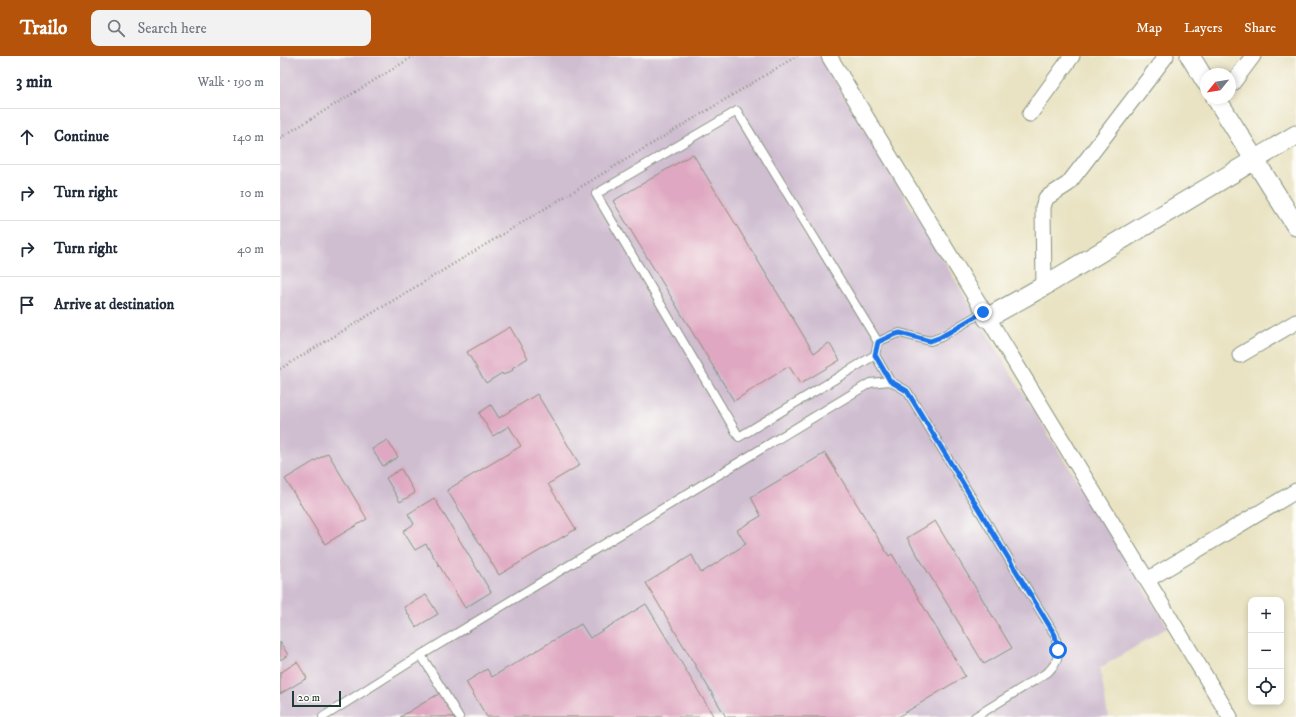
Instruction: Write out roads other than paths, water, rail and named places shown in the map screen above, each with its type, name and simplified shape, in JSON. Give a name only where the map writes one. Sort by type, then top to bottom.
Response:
[{"type":"street","points":[[829,56],[1230,717]]},
{"type":"street","points":[[1030,114],[1072,56]]},
{"type":"street","points":[[1044,286],[1043,207],[1046,198],[1068,184],[1166,56]]},
{"type":"street","points":[[1190,56],[1200,72]]},
{"type":"street","points":[[1236,79],[1253,56]]},
{"type":"street","points":[[1220,104],[1296,226]]},
{"type":"street","points":[[985,315],[1044,286],[1296,135]]},
{"type":"street","points":[[1240,355],[1296,322]]},
{"type":"street","points":[[1148,580],[1296,491]]},
{"type":"lane","points":[[875,355],[739,437],[596,194],[736,111],[878,342],[875,355],[890,381],[907,391],[1055,635],[1058,650],[1056,664],[1048,672],[975,717]]},
{"type":"lane","points":[[878,342],[900,333],[930,341],[985,315]]},
{"type":"lane","points":[[323,717],[421,655],[870,383],[890,381]]},
{"type":"lane","points":[[421,655],[460,717]]}]
